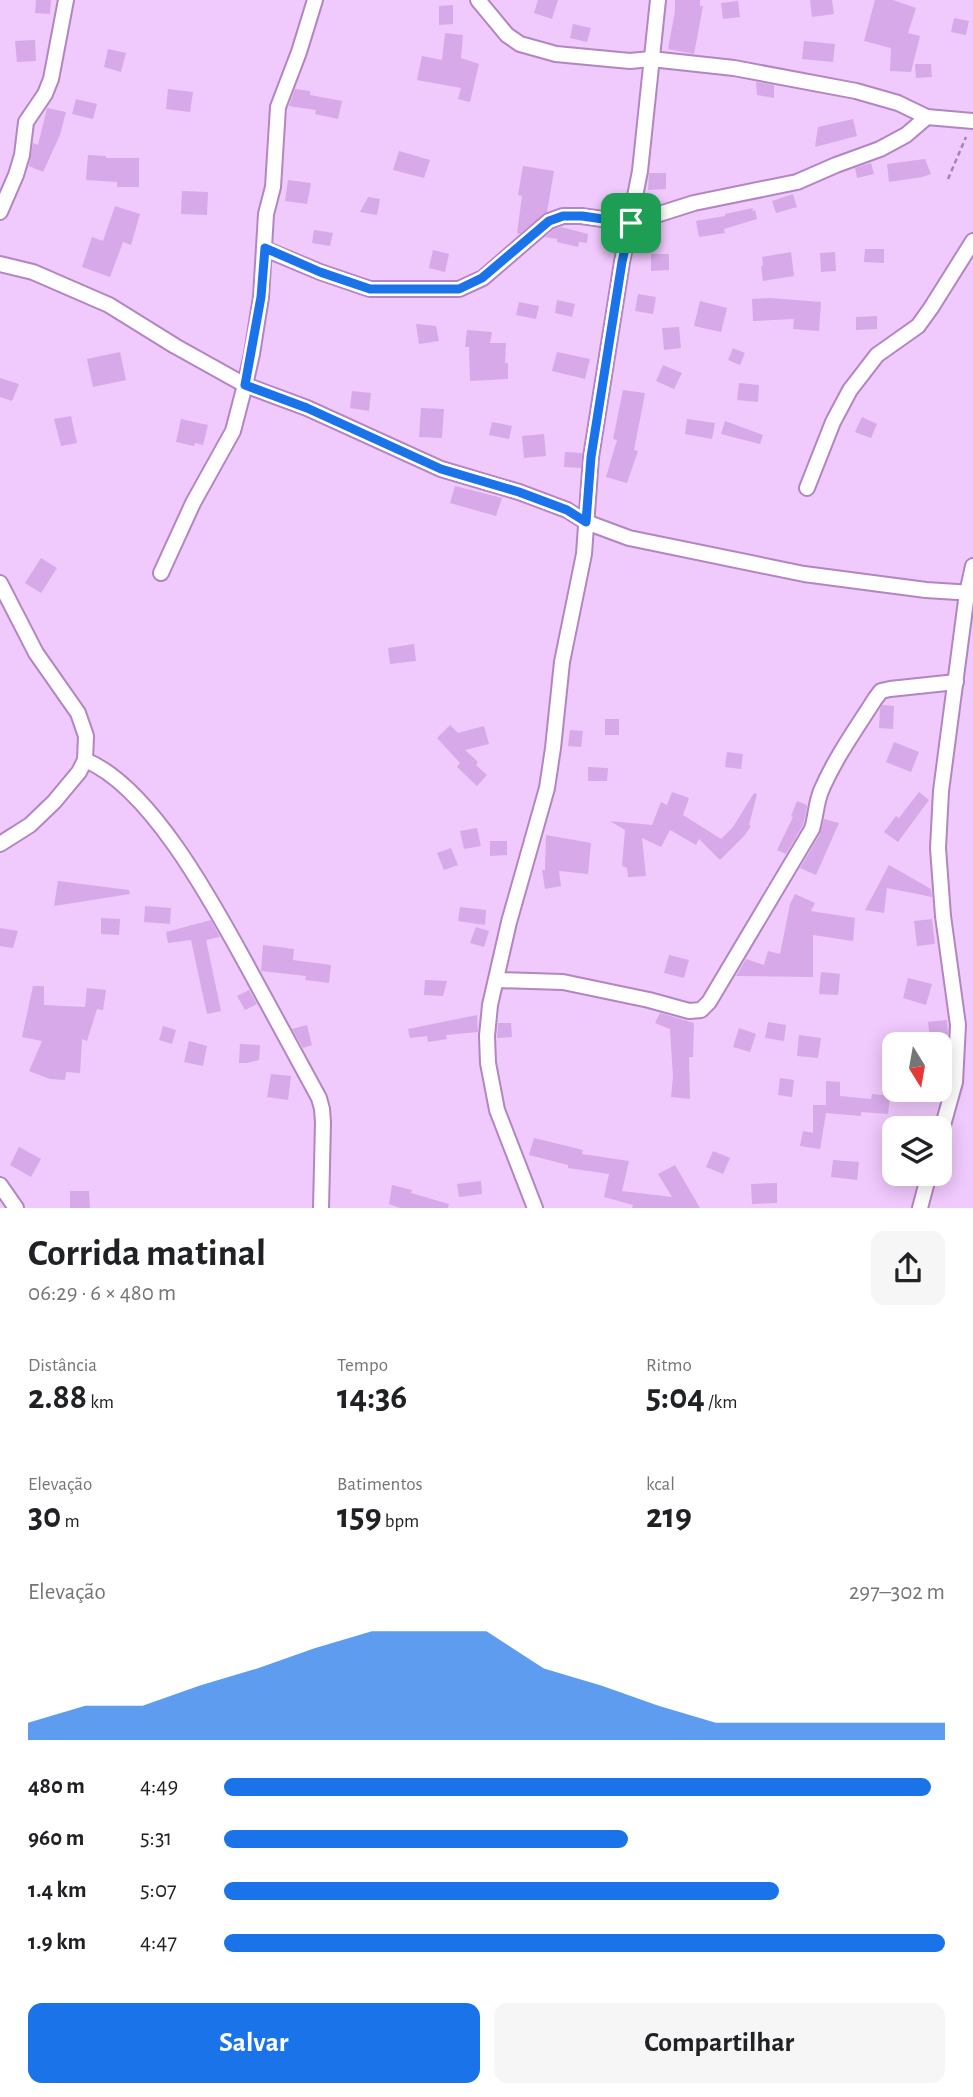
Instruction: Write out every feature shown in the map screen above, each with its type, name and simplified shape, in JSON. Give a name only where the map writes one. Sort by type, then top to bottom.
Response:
[{"type":"street","points":[[0,212],[22,155],[26,122],[45,94],[51,79],[66,0]]},
{"type":"street","points":[[161,573],[193,503],[233,431],[245,385],[261,297],[266,214],[273,187],[276,158],[278,107],[315,0]]},
{"type":"street","points":[[478,0],[507,35],[520,44],[556,54],[630,61],[651,59],[734,68],[856,91],[898,103],[927,117],[973,121]]},
{"type":"street","points":[[535,1208],[496,1110],[486,1036],[509,922],[547,788],[562,662],[584,554],[591,457],[643,145],[658,0]]},
{"type":"street","points":[[265,248],[320,272],[370,289],[459,289],[482,278],[549,221],[563,216],[582,216],[631,223],[694,203],[797,182],[880,149],[906,135],[927,117]]},
{"type":"street","points":[[807,488],[833,422],[850,390],[877,355],[918,326],[973,241]]},
{"type":"street","points":[[0,264],[33,272],[109,305],[245,385],[307,408],[441,469],[519,492],[629,538],[804,574],[855,582],[970,593]]},
{"type":"street","points":[[945,1116],[954,1082],[958,1025],[937,848],[941,791],[973,566]]},
{"type":"street","points":[[0,583],[36,653],[78,713],[86,736],[85,760],[79,772],[30,825],[0,844]]},
{"type":"street","points":[[497,981],[563,982],[689,1011],[701,1010],[709,1002],[812,829],[820,795],[834,764],[881,691],[956,682]]},
{"type":"street","points":[[85,760],[114,776],[158,822],[180,853],[218,914],[319,1098],[323,1122],[321,1208]]},
{"type":"street","points":[[0,1185],[16,1208]]},
{"type":"street","points":[[920,1208],[926,1186]]},
{"type":"path","points":[[948,179],[973,121]]},
{"type":"building","points":[[36,0],[51,0],[50,14],[35,13]]},
{"type":"building","points":[[538,0],[558,0],[552,19],[534,13]]},
{"type":"building","points":[[675,0],[700,0],[700,6],[703,6],[694,54],[668,49]]},
{"type":"building","points":[[810,0],[832,0],[834,14],[812,17]]},
{"type":"building","points":[[875,0],[893,0],[916,8],[908,33],[920,36],[911,72],[890,71],[891,48],[864,41]]},
{"type":"building","points":[[738,1],[740,17],[723,19],[721,3]]},
{"type":"building","points":[[453,5],[453,24],[439,25],[439,6]]},
{"type":"building","points":[[954,18],[969,21],[966,35],[951,32]]},
{"type":"building","points":[[573,24],[591,28],[587,42],[570,38]]},
{"type":"building","points":[[445,33],[463,35],[461,58],[479,64],[470,102],[458,99],[461,88],[417,80],[422,56],[442,60]]},
{"type":"building","points":[[35,40],[36,61],[17,62],[15,41]]},
{"type":"building","points":[[804,41],[835,44],[833,62],[802,59]]},
{"type":"building","points":[[108,49],[126,53],[121,72],[104,67]]},
{"type":"building","points":[[915,64],[931,64],[932,77],[916,78]]},
{"type":"building","points":[[756,82],[774,85],[774,98],[757,95]]},
{"type":"building","points":[[168,89],[193,92],[190,112],[166,109]]},
{"type":"building","points":[[295,89],[310,91],[310,95],[342,101],[338,119],[315,114],[316,110],[289,106]]},
{"type":"building","points":[[76,99],[97,104],[93,119],[72,114]]},
{"type":"building","points":[[47,108],[66,112],[60,135],[43,172],[29,166],[33,143],[38,145]]},
{"type":"building","points":[[853,119],[857,136],[815,147],[818,127]]},
{"type":"building","points":[[399,151],[430,160],[424,178],[393,170]]},
{"type":"building","points":[[88,155],[139,158],[139,187],[117,187],[117,182],[86,180]]},
{"type":"building","points":[[925,159],[931,174],[889,182],[887,164]]},
{"type":"building","points":[[871,163],[874,174],[857,178],[855,168]]},
{"type":"building","points":[[523,166],[554,171],[547,212],[520,234],[517,233],[522,196],[518,195]]},
{"type":"building","points":[[649,173],[666,173],[666,189],[648,190]]},
{"type":"building","points":[[288,180],[311,183],[307,204],[285,201]]},
{"type":"building","points":[[182,191],[208,192],[207,215],[181,214]]},
{"type":"building","points":[[793,194],[797,207],[776,213],[772,201]]},
{"type":"building","points":[[368,197],[380,199],[377,215],[360,212]]},
{"type":"building","points":[[115,206],[140,214],[131,245],[123,242],[110,277],[82,267],[92,237],[103,241]]},
{"type":"building","points":[[753,208],[757,219],[724,229],[725,233],[699,237],[696,221]]},
{"type":"building","points":[[561,227],[588,234],[587,243],[579,242],[578,247],[545,237]]},
{"type":"building","points":[[314,230],[333,233],[330,246],[312,243]]},
{"type":"building","points":[[865,249],[884,249],[884,263],[864,262]]},
{"type":"building","points":[[433,250],[449,254],[445,272],[429,268]]},
{"type":"building","points":[[791,252],[794,276],[763,281],[762,257]]},
{"type":"building","points":[[835,252],[836,271],[821,272],[820,253]]},
{"type":"building","points":[[651,254],[669,254],[669,270],[651,271]]},
{"type":"building","points":[[638,294],[656,297],[653,314],[635,311]]},
{"type":"building","points":[[752,299],[821,302],[819,331],[793,329],[794,319],[753,321]]},
{"type":"building","points":[[557,300],[575,304],[572,317],[555,313]]},
{"type":"building","points":[[700,301],[727,308],[721,332],[694,326]]},
{"type":"building","points":[[519,302],[539,306],[536,319],[516,315]]},
{"type":"building","points":[[877,316],[877,329],[856,330],[856,317]]},
{"type":"building","points":[[416,324],[436,326],[439,341],[419,344]]},
{"type":"building","points":[[679,327],[681,348],[664,350],[662,328]]},
{"type":"building","points":[[467,330],[492,332],[490,343],[506,343],[505,363],[508,363],[508,379],[470,381],[469,347],[465,347]]},
{"type":"building","points":[[733,348],[745,353],[740,365],[728,360]]},
{"type":"building","points":[[120,352],[126,380],[93,387],[87,359]]},
{"type":"building","points":[[557,352],[590,359],[585,379],[552,371]]},
{"type":"building","points":[[663,365],[682,373],[674,389],[656,381]]},
{"type":"building","points":[[0,378],[19,384],[12,401],[0,397]]},
{"type":"building","points":[[739,383],[759,385],[758,402],[737,400]]},
{"type":"building","points":[[623,390],[645,393],[634,450],[638,451],[627,483],[606,477],[617,440],[613,439]]},
{"type":"building","points":[[352,391],[371,393],[369,411],[350,408]]},
{"type":"building","points":[[421,408],[444,409],[442,438],[419,437]]},
{"type":"building","points":[[71,416],[77,443],[61,446],[54,419]]},
{"type":"building","points":[[862,417],[877,424],[871,438],[855,432]]},
{"type":"building","points":[[181,419],[208,425],[203,445],[176,442]]},
{"type":"building","points":[[687,419],[715,423],[712,439],[685,434]]},
{"type":"building","points":[[725,421],[763,435],[760,444],[721,434]]},
{"type":"building","points":[[492,422],[512,426],[509,439],[489,435]]},
{"type":"building","points":[[544,434],[546,456],[524,458],[522,436]]},
{"type":"building","points":[[565,452],[582,453],[581,468],[564,467]]},
{"type":"building","points":[[455,486],[502,498],[496,516],[450,503]]},
{"type":"building","points":[[41,558],[57,568],[41,593],[25,583]]},
{"type":"building","points":[[414,644],[416,661],[390,664],[388,648]]},
{"type":"building","points":[[882,705],[894,706],[893,729],[879,728]]},
{"type":"building","points":[[605,719],[619,719],[619,735],[605,735]]},
{"type":"building","points":[[450,725],[458,733],[484,726],[489,744],[465,750],[487,775],[477,786],[457,767],[460,763],[437,738]]},
{"type":"building","points":[[570,730],[583,731],[581,747],[568,746]]},
{"type":"building","points":[[894,742],[919,752],[911,772],[886,762]]},
{"type":"building","points":[[727,752],[743,754],[741,769],[725,767]]},
{"type":"building","points":[[588,767],[608,768],[607,781],[588,781]]},
{"type":"building","points":[[672,792],[689,798],[683,815],[721,839],[733,827],[754,793],[757,794],[749,825],[751,826],[720,860],[699,839],[696,845],[670,830],[661,847],[642,838],[646,876],[628,877],[627,868],[622,866],[625,830],[610,821],[652,825],[661,802],[667,805]]},
{"type":"building","points":[[919,792],[929,800],[898,842],[884,832]]},
{"type":"building","points":[[797,801],[807,805],[805,817],[786,854],[777,850],[793,817],[791,816]]},
{"type":"building","points":[[824,819],[839,823],[816,875],[800,868],[820,834]]},
{"type":"building","points":[[477,828],[481,846],[464,849],[460,831]]},
{"type":"building","points":[[546,835],[591,843],[588,874],[559,871],[561,886],[545,889],[542,870],[545,870]]},
{"type":"building","points":[[490,841],[507,841],[507,855],[490,856]]},
{"type":"building","points":[[451,848],[458,865],[444,870],[437,853]]},
{"type":"building","points":[[889,865],[931,889],[932,897],[887,888],[884,913],[865,910]]},
{"type":"building","points":[[58,881],[129,890],[130,894],[54,906]]},
{"type":"building","points":[[795,894],[815,903],[811,911],[855,918],[853,941],[813,935],[813,977],[736,976],[746,959],[764,965],[768,951],[780,954],[790,904]]},
{"type":"building","points":[[145,906],[171,908],[170,924],[144,922]]},
{"type":"building","points":[[460,907],[486,910],[485,925],[458,921]]},
{"type":"building","points":[[101,918],[120,919],[119,935],[101,934]]},
{"type":"building","points":[[932,919],[935,944],[917,946],[914,921]]},
{"type":"building","points":[[211,920],[220,937],[206,940],[221,1011],[207,1014],[191,940],[168,943],[166,932]]},
{"type":"building","points":[[476,927],[489,931],[484,947],[470,943]]},
{"type":"building","points":[[0,928],[18,931],[13,948],[0,946]]},
{"type":"building","points":[[263,945],[294,949],[293,960],[331,965],[329,983],[305,980],[306,976],[261,971]]},
{"type":"building","points":[[669,955],[689,960],[684,978],[664,973]]},
{"type":"building","points":[[821,972],[840,974],[838,995],[819,994]]},
{"type":"building","points":[[908,978],[932,984],[926,1005],[903,998]]},
{"type":"building","points":[[425,980],[447,981],[443,996],[424,995]]},
{"type":"building","points":[[33,986],[44,986],[44,1005],[85,1007],[87,988],[106,990],[103,1010],[97,1009],[87,1041],[82,1039],[80,1073],[66,1072],[65,1080],[50,1079],[29,1071],[42,1041],[22,1037]]},
{"type":"building","points":[[249,990],[257,1004],[245,1010],[237,996]]},
{"type":"building","points":[[660,1013],[694,1023],[693,1057],[689,1057],[690,1099],[671,1097],[673,1077],[670,1029],[655,1023]]},
{"type":"building","points":[[477,1015],[478,1032],[446,1035],[447,1039],[428,1042],[427,1036],[410,1038],[408,1029]]},
{"type":"building","points":[[947,1020],[948,1032],[929,1032],[928,1022]]},
{"type":"building","points":[[768,1022],[786,1025],[784,1041],[765,1038]]},
{"type":"building","points":[[498,1023],[511,1023],[512,1037],[497,1038]]},
{"type":"building","points":[[307,1025],[312,1045],[303,1048],[292,1029]]},
{"type":"building","points":[[163,1026],[176,1030],[172,1044],[159,1040]]},
{"type":"building","points":[[739,1028],[756,1034],[750,1052],[733,1047]]},
{"type":"building","points":[[799,1035],[821,1038],[818,1058],[797,1056]]},
{"type":"building","points":[[189,1041],[207,1046],[203,1066],[184,1062]]},
{"type":"building","points":[[240,1044],[260,1045],[259,1060],[239,1063]]},
{"type":"building","points":[[271,1074],[291,1076],[288,1100],[267,1097]]},
{"type":"building","points":[[780,1078],[794,1080],[792,1097],[778,1095]]},
{"type":"building","points":[[826,1081],[840,1082],[840,1096],[871,1099],[872,1094],[882,1095],[882,1102],[889,1102],[888,1114],[861,1112],[861,1116],[826,1113],[820,1149],[800,1146],[803,1131],[813,1133],[813,1105],[826,1105]]},
{"type":"building","points":[[534,1138],[583,1150],[582,1154],[629,1161],[622,1191],[672,1197],[658,1174],[675,1165],[700,1208],[632,1208],[633,1205],[604,1197],[609,1174],[568,1168],[568,1165],[529,1155]]},
{"type":"building","points":[[19,1147],[41,1159],[31,1177],[10,1165]]},
{"type":"building","points":[[713,1151],[730,1158],[723,1174],[706,1167]]},
{"type":"building","points":[[833,1160],[859,1162],[857,1180],[831,1177]]},
{"type":"building","points":[[481,1181],[482,1194],[459,1197],[457,1184]]},
{"type":"building","points":[[777,1183],[777,1203],[752,1204],[751,1184]]},
{"type":"building","points":[[392,1185],[449,1204],[448,1208],[400,1208],[389,1204]]},
{"type":"building","points":[[70,1191],[89,1191],[90,1208],[70,1208]]},
{"type":"route","points":[[563,216],[582,216],[631,223],[622,262],[591,457],[586,522],[567,510],[519,492],[441,469],[357,429],[245,385],[261,297],[265,248],[320,272],[370,289],[459,289],[482,278],[549,221],[563,216]]}]
